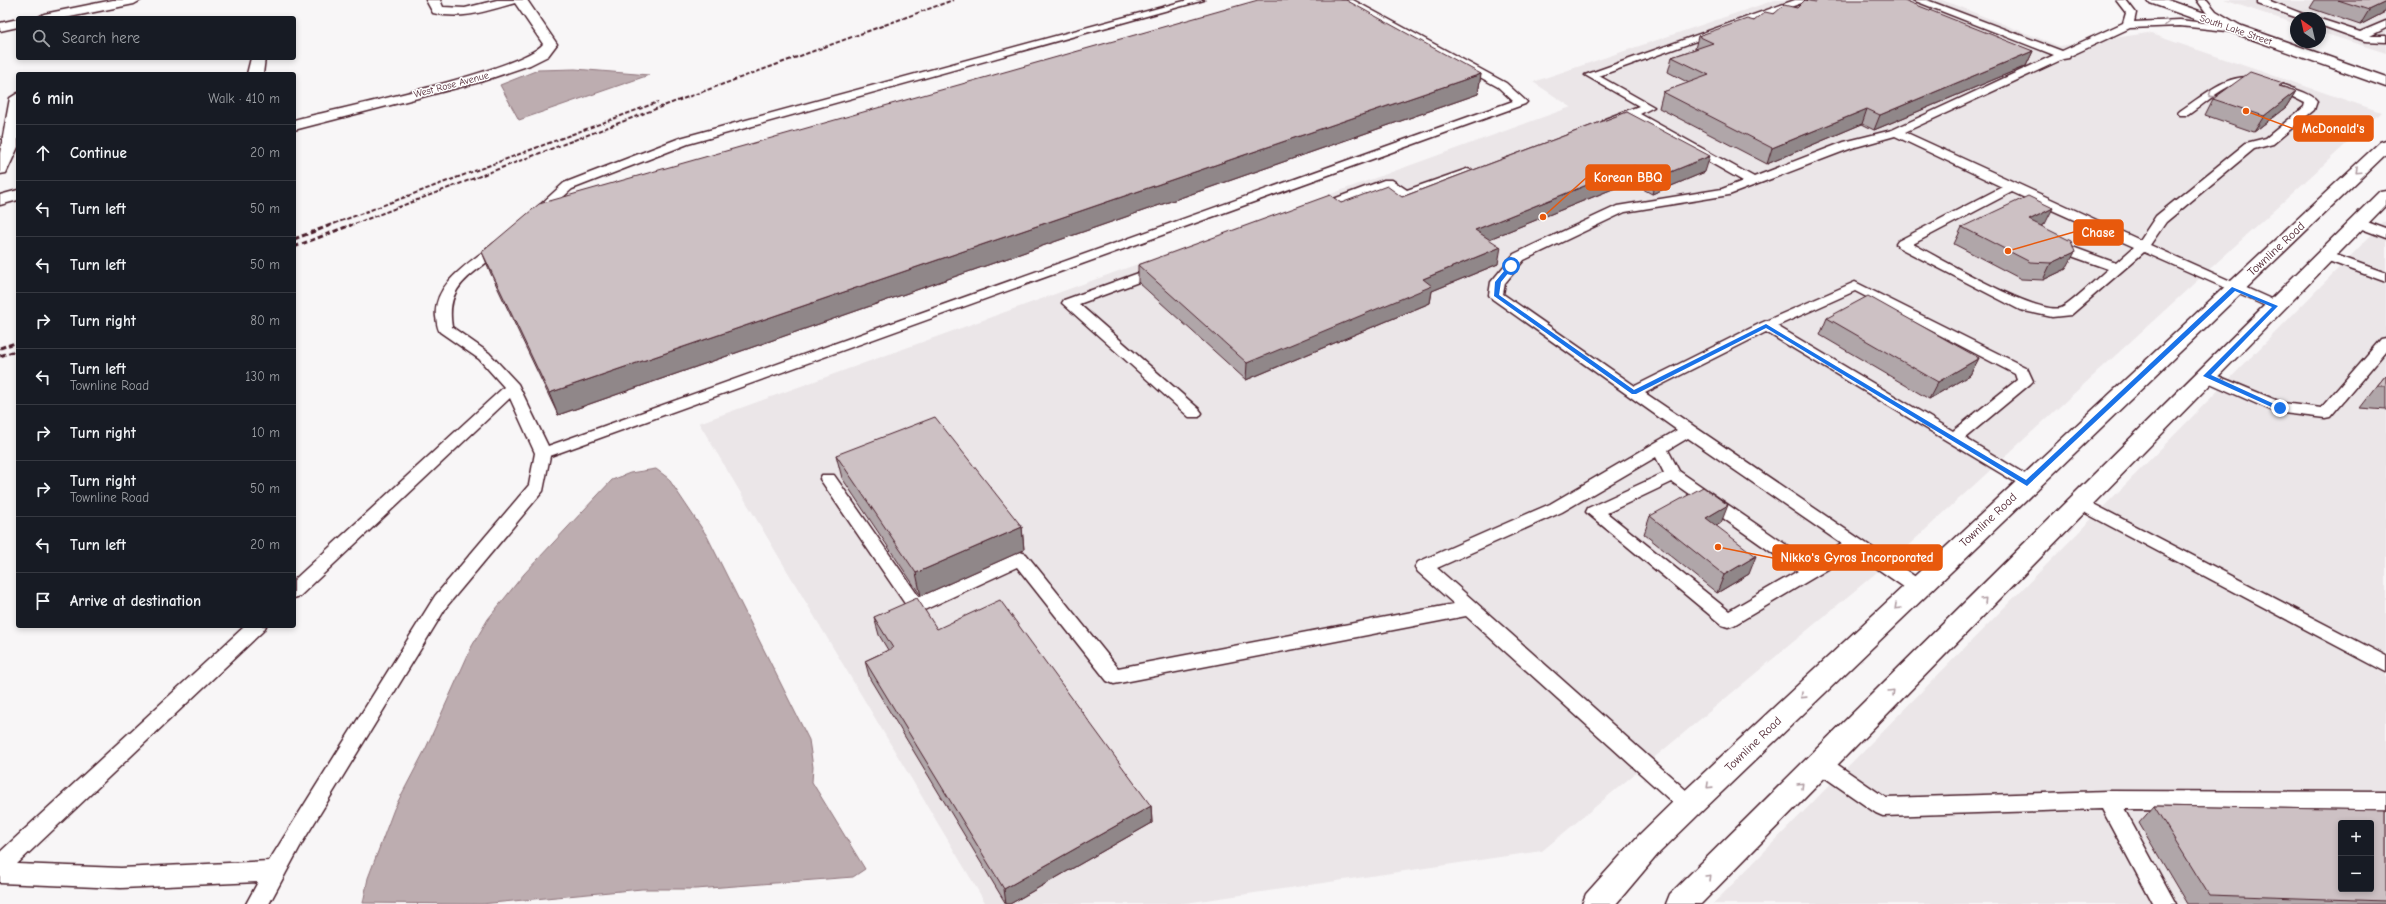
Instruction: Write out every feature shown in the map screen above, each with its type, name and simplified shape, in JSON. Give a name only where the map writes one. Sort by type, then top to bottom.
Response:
[{"type":"main road","points":[[54,16],[134,0]]},
{"type":"main road","points":[[433,0],[438,10],[447,13],[457,13],[512,0]]},
{"type":"main road","name":"West Rose Avenue","points":[[296,124],[474,78],[525,62],[543,53],[550,44],[520,0]]},
{"type":"main road","name":"South Lake Street","points":[[2155,0],[2386,82]]},
{"type":"main road","points":[[0,27],[16,23]]},
{"type":"main road","points":[[2298,51],[2386,66]]},
{"type":"main road","points":[[255,72],[258,60]]},
{"type":"main road","points":[[0,169],[9,152],[16,110]]},
{"type":"main road","name":"Townline Road","points":[[1597,904],[1649,844],[1689,805],[1917,587],[2386,145]]},
{"type":"main road","points":[[0,200],[16,196]]},
{"type":"main road","points":[[1681,904],[2275,306],[2328,256],[2385,198]]},
{"type":"lane","points":[[527,222],[568,186],[684,140],[1199,0]]},
{"type":"lane","points":[[542,453],[1521,102],[1502,85],[1346,0]]},
{"type":"lane","points":[[1594,127],[1648,107],[1590,75],[1805,0]]},
{"type":"lane","points":[[1918,0],[2065,56]]},
{"type":"lane","points":[[2121,0],[2131,13],[2128,25]]},
{"type":"lane","points":[[2202,0],[2212,13],[2246,32]]},
{"type":"lane","points":[[2266,0],[2262,2],[2291,12]]},
{"type":"lane","points":[[1917,587],[1634,393],[1496,295],[1498,282],[1519,257],[1622,209],[1704,197],[1725,192],[1848,145],[1896,132],[2065,56],[2128,25],[2180,23],[2246,32]]},
{"type":"lane","points":[[2326,24],[2369,39],[2386,39]]},
{"type":"lane","points":[[2361,36],[2386,24]]},
{"type":"lane","points":[[2012,188],[1902,244],[2025,307],[2052,313],[2066,312],[2142,246],[2161,219],[2258,142],[2257,138],[2297,105],[2298,102],[2270,89],[2241,86],[2189,115]]},
{"type":"lane","points":[[1631,113],[1752,181]]},
{"type":"lane","points":[[1896,132],[2012,188],[2275,306]]},
{"type":"lane","points":[[1307,214],[1388,183],[1406,195],[1481,168]]},
{"type":"lane","points":[[1976,206],[1991,212]]},
{"type":"lane","points":[[2359,223],[2386,234]]},
{"type":"lane","points":[[2045,235],[2118,268]]},
{"type":"lane","points":[[257,904],[274,871],[362,731],[405,655],[441,601],[537,487],[542,453],[512,387],[484,356],[444,329],[444,302],[456,284],[509,238]]},
{"type":"lane","points":[[2328,256],[2386,278]]},
{"type":"lane","points":[[1173,264],[1069,303],[1194,413]]},
{"type":"lane","points":[[1634,393],[1766,326],[1856,286],[2022,371],[2025,381],[1954,439]]},
{"type":"lane","points":[[1766,326],[2027,483]]},
{"type":"lane","points":[[2206,376],[2280,408],[2325,413],[2386,342]]},
{"type":"lane","points":[[296,589],[512,387]]},
{"type":"lane","points":[[1688,430],[1556,508],[1424,567],[1689,805]]},
{"type":"lane","points":[[1659,447],[1673,475],[1811,571]]},
{"type":"lane","points":[[1673,475],[1594,512],[1728,620],[1855,545]]},
{"type":"lane","points":[[828,479],[916,606],[1020,558],[1114,676],[1470,608]]},
{"type":"lane","points":[[2080,503],[2386,665]]},
{"type":"lane","points":[[0,866],[255,628]]},
{"type":"lane","points":[[1821,764],[1883,808],[2108,800],[2386,802]]},
{"type":"lane","points":[[2108,800],[2165,904]]},
{"type":"lane","points":[[0,872],[121,878],[274,871]]},
{"type":"shaded area","points":[[1775,0],[1942,0],[2059,46],[2148,33],[2381,112],[1900,553],[1542,851],[1179,904],[986,904],[699,423],[1571,107],[1533,82]]},
{"type":"shaded area","points":[[2224,0],[2386,0],[2386,53],[2326,34],[2326,12],[2290,12],[2290,22]]},
{"type":"shaded area","points":[[575,69],[649,75],[519,120],[500,85],[538,70]]},
{"type":"shaded area","points":[[2386,220],[2386,904],[1713,904],[1865,749]]},
{"type":"shaded area","points":[[656,469],[668,478],[707,536],[809,740],[813,767],[812,782],[865,869],[853,877],[696,889],[642,889],[481,904],[363,903],[368,878],[394,809],[426,748],[472,646],[488,619],[524,574],[612,480],[630,473]]},
{"type":"building","points":[[1258,0],[1346,0],[1481,74],[549,393],[482,252],[539,204]]},
{"type":"building","points":[[1805,0],[1816,2],[1818,0],[1904,0],[2033,51],[1880,115],[1867,109],[1772,148],[1663,92],[1709,75],[1672,57],[1713,43],[1698,36],[1747,19],[1754,21],[1765,12],[1774,14],[1784,5],[1797,8]]},
{"type":"building","points":[[2338,0],[2386,0],[2386,2],[2369,10]]},
{"type":"building","points":[[2250,72],[2283,83],[2279,86],[2296,91],[2264,116],[2213,99]]},
{"type":"building","points":[[1627,112],[1710,156],[1656,178],[1634,166],[1475,230],[1501,247],[1423,279],[1432,286],[1247,363],[1138,265],[1330,195],[1341,203],[1387,186],[1402,197]]},
{"type":"building","points":[[2028,196],[2053,208],[2029,220],[2071,241],[2075,252],[2051,263],[2030,262],[1962,227]]},
{"type":"building","points":[[1868,296],[1979,358],[1938,382],[1827,318]]},
{"type":"building","points":[[2386,375],[2386,386],[2377,386]]},
{"type":"building","points":[[935,417],[1022,527],[916,573],[836,455]]},
{"type":"building","points":[[1703,487],[1728,505],[1706,518],[1756,556],[1724,575],[1650,516]]},
{"type":"building","points":[[917,598],[937,629],[1000,600],[1151,806],[1004,889],[865,661],[893,648],[874,617]]},
{"type":"building","points":[[2154,806],[2386,810],[2386,901],[2209,895]]},
{"type":"railway","points":[[349,226],[666,105],[953,0]]},
{"type":"railway","points":[[328,226],[658,102]]},
{"type":"railway","points":[[296,238],[331,225]]},
{"type":"railway","points":[[296,246],[351,225]]},
{"type":"railway","points":[[0,348],[16,343]]},
{"type":"railway","points":[[0,356],[16,351]]},
{"type":"place","name":"McDonald's","points":[[2246,111]]},
{"type":"place","name":"Korean BBQ","points":[[1543,217]]},
{"type":"place","name":"Chase","points":[[2008,251]]},
{"type":"place","name":"Nikko's Gyros Incorporated","points":[[1718,547]]},
{"type":"route","points":[[1511,266],[1498,282],[1496,295],[1634,393],[1766,326],[2027,483],[2234,288],[2275,306],[2206,376],[2280,408]]}]
